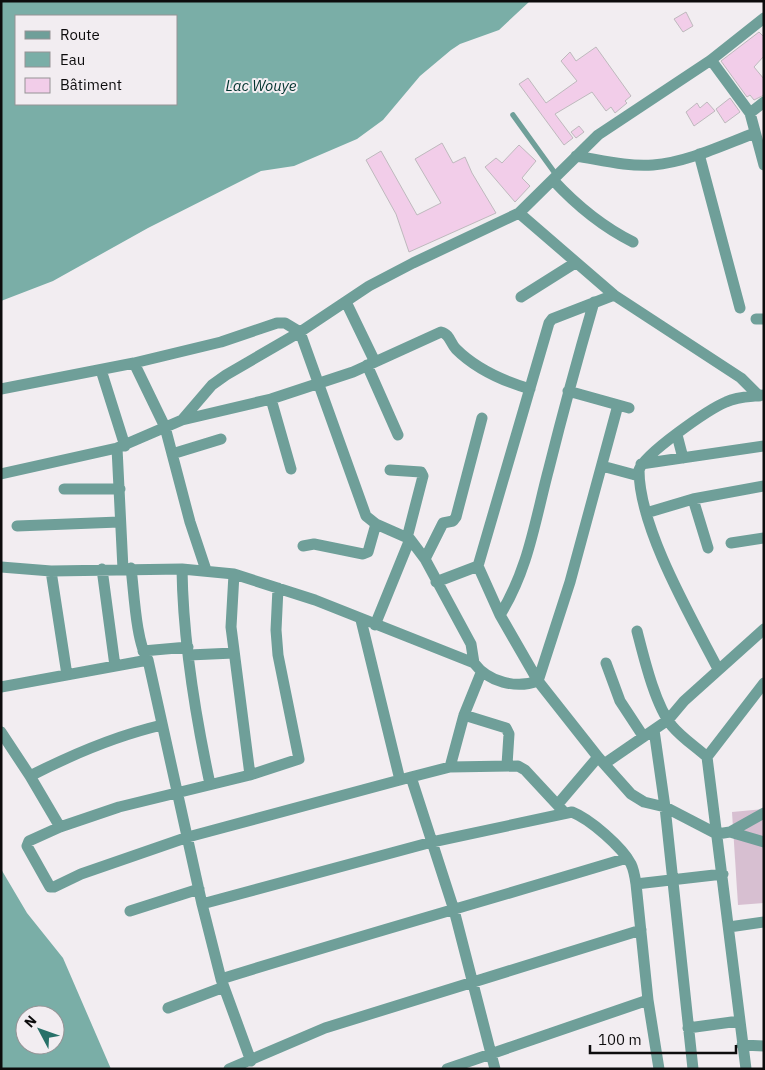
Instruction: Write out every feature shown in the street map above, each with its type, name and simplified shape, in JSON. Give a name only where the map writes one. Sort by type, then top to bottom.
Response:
[{"type":"street","points":[[182,420],[212,385],[346,302],[413,263],[519,213],[576,156],[617,121],[762,25]]},
{"type":"street","points":[[711,60],[750,113],[764,165]]},
{"type":"street","points":[[750,113],[764,102]]},
{"type":"street","points":[[576,156],[651,165],[699,154],[755,133]]},
{"type":"street","points":[[699,154],[740,308]]},
{"type":"street","points":[[555,178],[578,207],[594,220],[633,242]]},
{"type":"street","points":[[519,213],[614,295],[741,378],[761,396]]},
{"type":"street","points":[[521,297],[575,263]]},
{"type":"street","points":[[614,295],[550,320],[478,566],[500,615],[538,681],[601,761],[631,794],[644,802],[665,807],[717,834],[730,832],[764,812]]},
{"type":"street","points":[[346,302],[398,434]]},
{"type":"street","points":[[500,615],[515,588],[527,559],[568,391],[594,302]]},
{"type":"street","points":[[1,389],[134,363],[221,342],[277,323],[285,323],[300,332],[366,516],[376,524],[409,539],[425,559],[471,644],[474,664]]},
{"type":"street","points":[[1,474],[121,447],[182,420],[271,399],[318,384],[371,364],[441,332],[448,336],[457,350],[498,379],[530,389]]},
{"type":"street","points":[[134,363],[165,427],[206,570]]},
{"type":"street","points":[[100,370],[121,447],[119,522],[136,616],[178,791],[202,904],[223,983],[250,1061]]},
{"type":"street","points":[[538,681],[570,582],[602,466],[623,407],[568,391]]},
{"type":"street","points":[[640,470],[677,435],[725,402],[741,397],[761,396]]},
{"type":"street","points":[[271,399],[291,469]]},
{"type":"street","points":[[425,559],[443,523],[452,521],[456,517],[482,418]]},
{"type":"street","points":[[677,435],[683,458]]},
{"type":"street","points":[[172,454],[221,439]]},
{"type":"street","points":[[602,466],[640,470],[683,458],[764,446]]},
{"type":"street","points":[[375,625],[409,539],[423,476],[421,472],[390,470]]},
{"type":"street","points":[[640,470],[646,513],[666,565],[718,670]]},
{"type":"street","points":[[646,513],[693,499],[764,486]]},
{"type":"street","points":[[64,489],[120,489]]},
{"type":"street","points":[[693,499],[708,548]]},
{"type":"street","points":[[17,526],[119,522]]},
{"type":"street","points":[[303,546],[314,544],[364,554],[371,547],[376,524]]},
{"type":"street","points":[[730,543],[764,538]]},
{"type":"street","points":[[436,582],[478,566]]},
{"type":"street","points":[[1,567],[51,571],[102,569],[206,570],[234,574],[315,600],[474,664],[482,673],[524,686],[538,681]]},
{"type":"street","points":[[102,569],[115,666]]},
{"type":"street","points":[[182,570],[183,607],[188,651],[200,736],[210,784]]},
{"type":"street","points":[[51,571],[68,675]]},
{"type":"street","points":[[234,574],[231,624],[250,774]]},
{"type":"street","points":[[278,588],[276,630],[278,655],[300,758],[250,774],[178,791],[60,827],[27,843],[52,888],[96,868],[188,837],[406,778],[450,767],[518,766],[525,770],[561,808],[579,815],[592,823],[627,858],[632,866],[636,884],[648,1000],[659,1069]]},
{"type":"street","points":[[361,620],[406,778],[432,842],[454,910],[496,1069]]},
{"type":"street","points":[[202,904],[561,808],[601,761],[668,720],[684,701],[764,629]]},
{"type":"street","points":[[637,632],[650,678],[668,720],[678,732],[707,757],[746,1069]]},
{"type":"street","points":[[1,687],[115,666],[146,656],[188,651],[234,653]]},
{"type":"street","points":[[606,663],[620,701],[643,736]]},
{"type":"street","points":[[450,767],[464,715],[482,673]]},
{"type":"street","points":[[707,757],[764,683]]},
{"type":"street","points":[[464,715],[506,728],[509,734],[506,765]]},
{"type":"street","points":[[30,776],[102,742],[162,724]]},
{"type":"street","points":[[654,730],[665,807],[693,1069]]},
{"type":"street","points":[[1,732],[60,827]]},
{"type":"street","points":[[730,832],[764,842]]},
{"type":"street","points":[[168,1008],[223,983],[367,933],[454,910],[627,858]]},
{"type":"street","points":[[636,884],[723,874]]},
{"type":"street","points":[[130,912],[199,889]]},
{"type":"street","points":[[729,927],[764,922]]},
{"type":"street","points":[[229,1069],[325,1028],[392,1009],[472,981],[641,930]]},
{"type":"street","points":[[447,1069],[648,1000]]},
{"type":"street","points":[[688,1028],[739,1021]]},
{"type":"street","points":[[742,1045],[764,1046]]},
{"type":"lane","points":[[513,115],[555,178]]},
{"type":"shaded area","points":[[764,809],[764,903],[738,905],[732,812]]},
{"type":"water","name":"Lac Wouye","points":[[1,1],[530,1],[499,30],[460,44],[451,50],[420,76],[383,120],[357,139],[294,166],[261,171],[148,228],[53,281],[1,301]]},
{"type":"water","points":[[1,869],[27,913],[63,958],[111,1069],[1,1069]]},
{"type":"building","points":[[686,12],[693,26],[683,32],[674,19]]},
{"type":"building","points":[[759,32],[764,37],[764,56],[754,67],[764,79],[764,95],[754,100],[750,95],[747,97],[721,61]]},
{"type":"building","points":[[596,47],[631,96],[625,101],[627,103],[615,113],[611,107],[606,111],[592,92],[555,114],[573,138],[564,145],[519,84],[528,78],[546,103],[577,81],[561,61],[570,52],[576,61]]},
{"type":"building","points":[[730,98],[740,112],[725,123],[716,109]]},
{"type":"building","points":[[707,102],[715,111],[694,126],[686,112],[697,103],[700,108]]},
{"type":"building","points":[[579,126],[584,132],[576,138],[571,132]]},
{"type":"building","points":[[442,143],[453,163],[465,157],[472,173],[496,213],[409,252],[396,214],[366,160],[381,151],[417,215],[441,203],[415,159]]},
{"type":"building","points":[[519,145],[536,161],[522,178],[530,186],[515,202],[485,167],[496,158],[502,163]]}]
